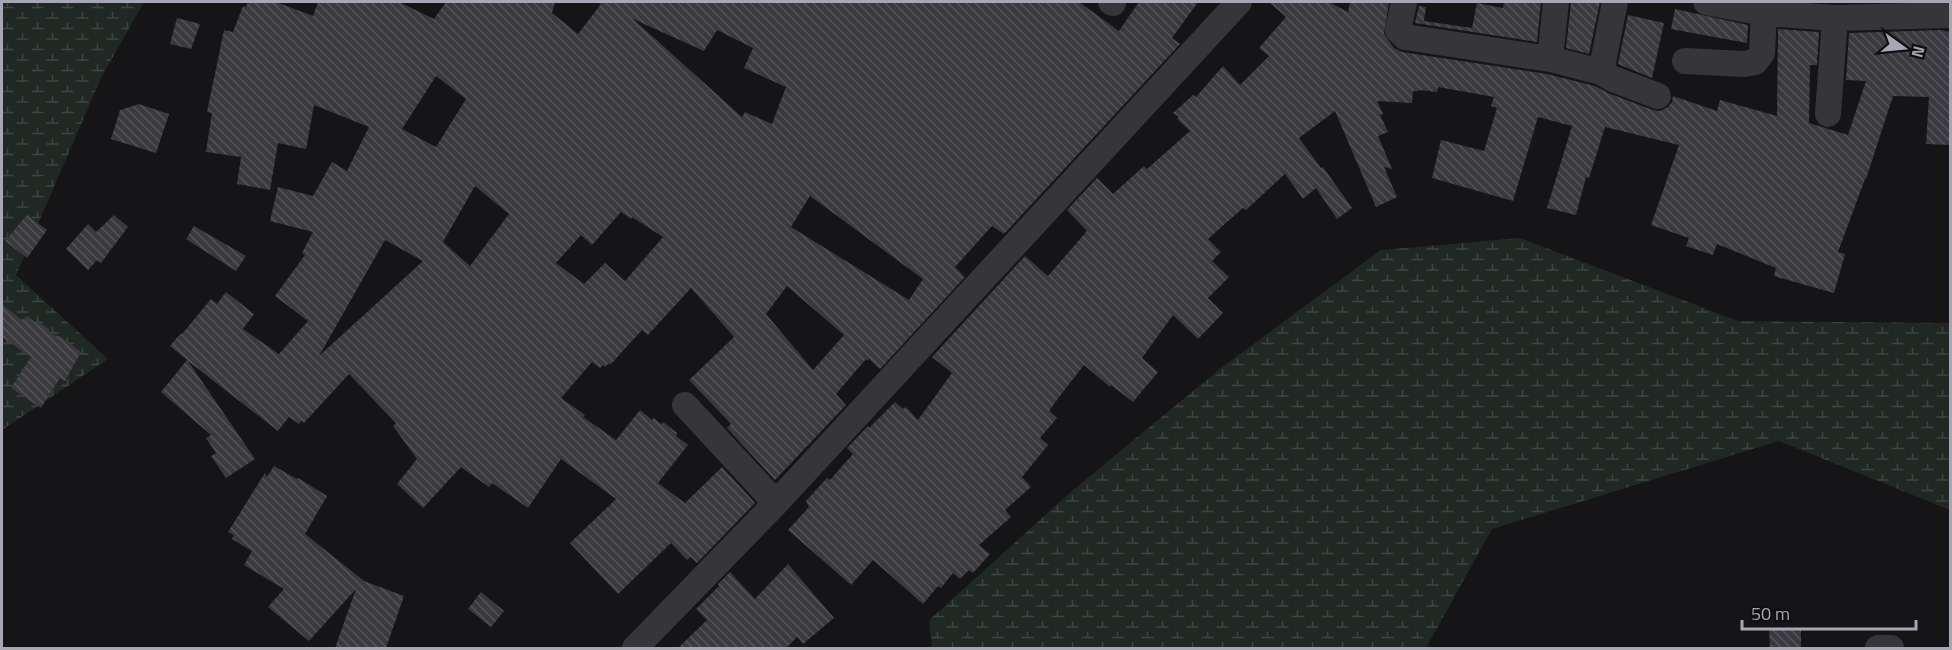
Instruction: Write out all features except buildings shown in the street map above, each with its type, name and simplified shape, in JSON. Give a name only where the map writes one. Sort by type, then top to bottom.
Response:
[{"type":"street","points":[[635,648],[776,502],[1239,2]]},
{"type":"street","points":[[1404,2],[1398,30],[1405,38],[1550,59],[1601,72],[1658,96]]},
{"type":"street","points":[[1550,59],[1556,2]]},
{"type":"street","points":[[1601,72],[1615,2]]},
{"type":"street","points":[[1706,2],[1764,13],[1835,18],[1950,15]]},
{"type":"street","points":[[1684,60],[1744,64],[1755,62],[1762,52],[1764,13]]},
{"type":"street","points":[[1828,114],[1835,18]]},
{"type":"street","points":[[685,405],[776,502]]},
{"type":"street","points":[[1878,648],[1890,648]]},
{"type":"green space","points":[[2,2],[144,2],[101,78],[16,275],[108,359],[2,430]]},
{"type":"green space","points":[[1520,238],[1738,321],[1950,323],[1950,510],[1779,441],[1492,529],[1426,648],[932,648],[929,620],[1073,490],[1221,368],[1381,250]]}]
